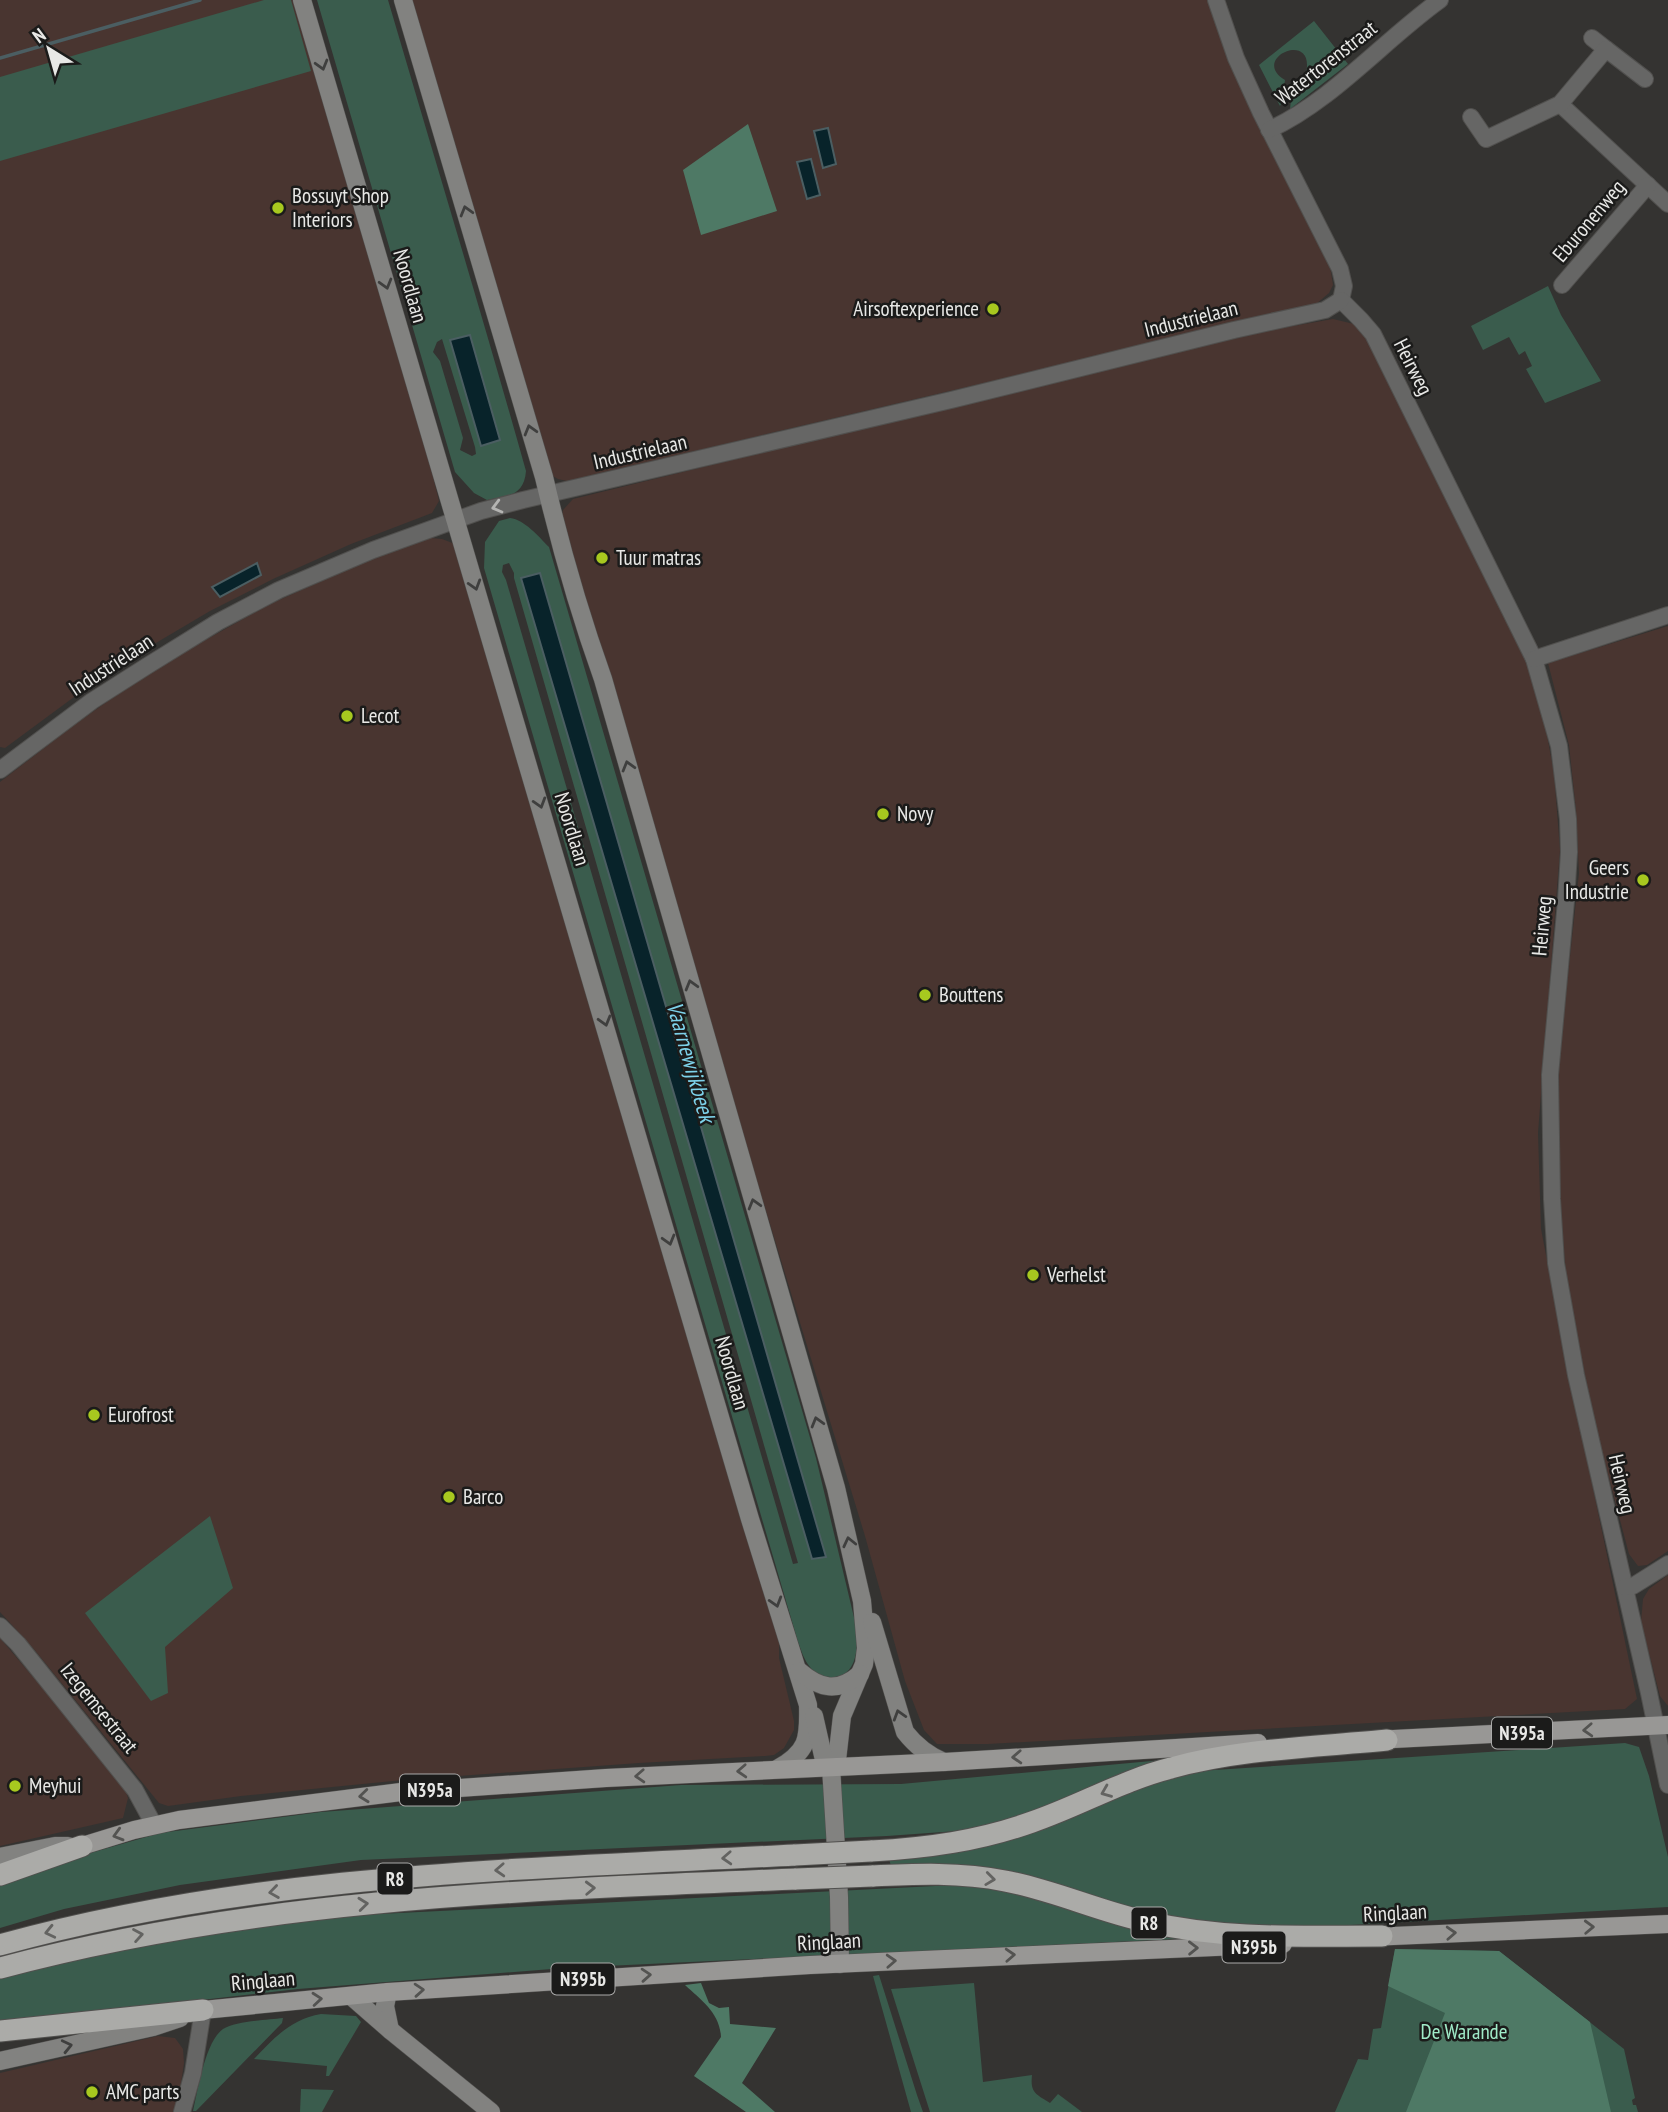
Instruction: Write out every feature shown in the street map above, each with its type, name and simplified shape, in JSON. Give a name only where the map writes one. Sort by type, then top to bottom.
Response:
[{"type":"highway","name":"R8","points":[[0,1945],[117,1916],[320,1886],[487,1871],[922,1848],[971,1841],[1004,1832],[1169,1768],[1224,1757],[1387,1740]]},
{"type":"highway","points":[[0,1875],[82,1846]]},
{"type":"highway","name":"R8","points":[[0,1968],[135,1936],[229,1920],[413,1899],[547,1890],[922,1873],[1005,1881],[1147,1922],[1194,1931],[1245,1936],[1382,1936]]},
{"type":"highway","points":[[0,2031],[203,2010]]},
{"type":"main road","name":"N395a","points":[[82,1846],[154,1825],[240,1811],[401,1792],[606,1778],[944,1762],[1267,1742],[1387,1740],[1662,1726]]},
{"type":"main road","name":"Ringlaan","points":[[203,2010],[388,1992],[840,1964],[1125,1950],[1251,1947],[1382,1936],[1668,1924]]},
{"type":"street","name":"Noordlaan","points":[[302,0],[750,1519],[808,1705],[817,1725],[824,1760],[831,1767],[840,1964]]},
{"type":"street","name":"Noordlaan","points":[[403,0],[587,635],[603,678],[836,1488],[862,1601],[866,1648],[860,1674],[842,1716],[837,1760],[831,1767]]},
{"type":"street","points":[[1216,0],[1237,58],[1269,130],[1339,269],[1344,286],[1341,300]]},
{"type":"street","name":"Watertorenstraat","points":[[1269,130],[1291,120],[1355,70],[1428,3]]},
{"type":"street","points":[[1592,38],[1645,79]]},
{"type":"street","points":[[1471,117],[1486,139],[1560,104],[1606,49]]},
{"type":"street","points":[[1560,104],[1668,204]]},
{"type":"street","name":"Eburonenweg","points":[[1562,285],[1648,185]]},
{"type":"street","name":"Industrielaan","points":[[0,770],[92,701],[218,622],[279,590],[373,550],[455,520],[481,511],[1325,310],[1341,300]]},
{"type":"street","name":"Heirweg","points":[[1341,300],[1373,334],[1534,659],[1559,746],[1569,852],[1550,1075],[1550,1151],[1556,1263],[1576,1375],[1625,1587],[1662,1726],[1668,1785]]},
{"type":"street","points":[[1534,659],[1668,615]]},
{"type":"street","points":[[1625,1587],[1633,1586],[1668,1564]]},
{"type":"street","name":"Noordlaan","points":[[862,1601],[871,1618],[905,1732],[912,1742],[927,1754],[944,1762]]},
{"type":"street","name":"Izegemsestraat","points":[[0,1626],[18,1644],[135,1790],[154,1825]]},
{"type":"street","points":[[799,1671],[810,1681],[822,1686],[836,1687],[850,1682],[860,1674]]},
{"type":"street","name":"Noordlaan","points":[[777,1769],[791,1762],[804,1747],[809,1732],[808,1705]]},
{"type":"street","name":"N395a","points":[[0,1857],[55,1846],[82,1846]]},
{"type":"street","points":[[388,1992],[385,2006],[390,2030]]},
{"type":"street","points":[[351,1996],[491,2112]]},
{"type":"street","points":[[182,2112],[193,2073],[203,2010]]},
{"type":"street","name":"Ringlaan","points":[[0,2061],[153,2027],[203,2010]]},
{"type":"shaded area","points":[[0,0],[299,0],[404,360],[439,501],[432,513],[351,544],[210,611],[112,669],[5,748],[0,747]]},
{"type":"shaded area","points":[[407,0],[1211,0],[1325,254],[1333,285],[1329,293],[1315,305],[567,481],[558,479],[549,474]]},
{"type":"shaded area","points":[[1333,319],[1354,324],[1369,342],[1518,641],[1540,697],[1554,773],[1560,850],[1538,1133],[1541,1229],[1637,1699],[1625,1709],[988,1744],[937,1744],[924,1730],[905,1681],[865,1536],[692,968],[561,519],[563,510],[573,499],[1044,383],[1276,329]]},
{"type":"shaded area","points":[[431,538],[455,544],[779,1642],[779,1658],[794,1730],[784,1748],[774,1755],[403,1780],[168,1806],[159,1803],[33,1648],[0,1612],[0,782],[118,694],[193,647],[270,604],[371,559]]},
{"type":"shaded area","points":[[1668,626],[1668,1551],[1647,1565],[1638,1566],[1629,1554],[1595,1425],[1567,1285],[1557,1169],[1557,1077],[1579,873],[1569,745],[1548,663]]},
{"type":"shaded area","points":[[1668,1575],[1668,1706],[1660,1696],[1641,1622],[1643,1599],[1649,1589]]},
{"type":"shaded area","points":[[0,1638],[123,1783],[128,1798],[123,1818],[0,1846]]},
{"type":"shaded area","points":[[158,2036],[175,2038],[183,2049],[180,2090],[173,2112],[0,2112],[0,2073]]},
{"type":"green space","points":[[264,0],[291,0],[311,71],[0,161],[0,77]]},
{"type":"green space","points":[[317,0],[388,0],[526,471],[522,486],[514,493],[487,500],[474,493],[455,472]],"holes":[[[470,335],[500,439],[499,440],[450,341]],[[442,339],[475,447],[476,454],[472,456],[460,450],[463,438],[440,361],[433,352],[437,342]]]},
{"type":"green space","points":[[1314,21],[1348,64],[1290,109],[1293,82],[1301,78],[1307,66],[1305,56],[1299,51],[1284,53],[1277,58],[1274,65],[1276,72],[1285,80],[1280,106],[1259,65]]},
{"type":"green space","points":[[748,124],[777,211],[701,235],[683,170]]},
{"type":"green space","points":[[1548,286],[1561,315],[1601,381],[1545,403],[1526,369],[1532,366],[1525,351],[1519,355],[1509,337],[1483,350],[1471,326]]},
{"type":"green space","points":[[516,519],[549,547],[816,1458],[857,1630],[854,1662],[839,1676],[830,1677],[814,1672],[798,1642],[484,568],[485,542],[499,521]],"holes":[[[509,563],[514,573],[798,1563],[793,1564],[502,572],[503,565]],[[540,574],[826,1556],[825,1557],[812,1559],[522,578]]]},
{"type":"green space","points":[[210,1516],[233,1588],[165,1647],[168,1693],[151,1701],[85,1613]]},
{"type":"green space","points":[[1625,1743],[1639,1747],[1649,1776],[1668,1857],[1668,1907],[1316,1927],[1222,1926],[891,1866],[889,1859],[921,1857],[984,1845],[1152,1782],[1199,1771]]},
{"type":"green space","points":[[1184,1758],[985,1829],[887,1836],[361,1860],[180,1885],[64,1909],[0,1928],[0,1886],[66,1860],[160,1833],[321,1812],[681,1785],[901,1784]]},
{"type":"green space","points":[[975,1884],[1012,1891],[1178,1939],[564,1968],[298,1989],[0,2023],[0,1978],[98,1951],[319,1917]]},
{"type":"green space","name":"De Warande","points":[[1395,1949],[1499,1951],[1624,2049],[1635,2098],[1632,2100],[1633,2105],[1636,2105],[1638,2112],[1335,2112],[1358,2059],[1368,2060],[1373,2029],[1381,2028]]},
{"type":"green space","name":"De Warande","points":[[1395,1949],[1499,1951],[1590,2022],[1611,2112],[1406,2112],[1445,2013],[1388,1986]]},
{"type":"green space","points":[[879,1975],[923,2112],[911,2112],[873,1976]]},
{"type":"green space","points":[[701,1983],[709,2003],[719,2008],[729,2007],[730,2024],[776,2028],[742,2083],[775,2112],[746,2112],[694,2076],[721,2037],[713,2014],[685,1985]]},
{"type":"green space","points":[[974,1983],[983,2082],[1032,2075],[1032,2086],[1038,2095],[1050,2103],[1058,2094],[1082,2112],[930,2112],[891,1989]]},
{"type":"green space","points":[[321,2014],[356,2016],[361,2022],[329,2076],[326,2076],[327,2066],[254,2059],[292,2025]]},
{"type":"green space","points":[[283,2018],[282,2023],[196,2111],[193,2111],[203,2067],[217,2035],[223,2029],[236,2024]]},
{"type":"green space","points":[[301,2089],[334,2090],[322,2112],[300,2112]]},
{"type":"water","points":[[828,128],[836,164],[823,168],[814,131]]},
{"type":"water","points":[[811,159],[820,195],[807,199],[797,162]]},
{"type":"water","points":[[470,335],[500,440],[481,446],[450,340]]},
{"type":"water","points":[[257,563],[261,575],[220,597],[212,587]]},
{"type":"water","points":[[540,573],[826,1557],[812,1559],[521,578]]},
{"type":"waterway","name":"Vaarnewijkbeek","points":[[0,58],[200,0]]},
{"type":"place","name":"Bossuyt Shop Interiors","points":[[278,208]]},
{"type":"place","name":"Airsoftexperience","points":[[993,309]]},
{"type":"place","name":"Tuur matras","points":[[602,558]]},
{"type":"place","name":"Lecot","points":[[347,716]]},
{"type":"place","name":"Novy","points":[[883,814]]},
{"type":"place","name":"Geers Industrie","points":[[1643,880]]},
{"type":"place","name":"Bouttens","points":[[925,995]]},
{"type":"place","name":"Verhelst","points":[[1033,1275]]},
{"type":"place","name":"Eurofrost","points":[[94,1415]]},
{"type":"place","name":"Barco","points":[[449,1497]]},
{"type":"place","name":"Meyhui","points":[[15,1786]]},
{"type":"place","name":"AMC parts","points":[[92,2092]]}]
